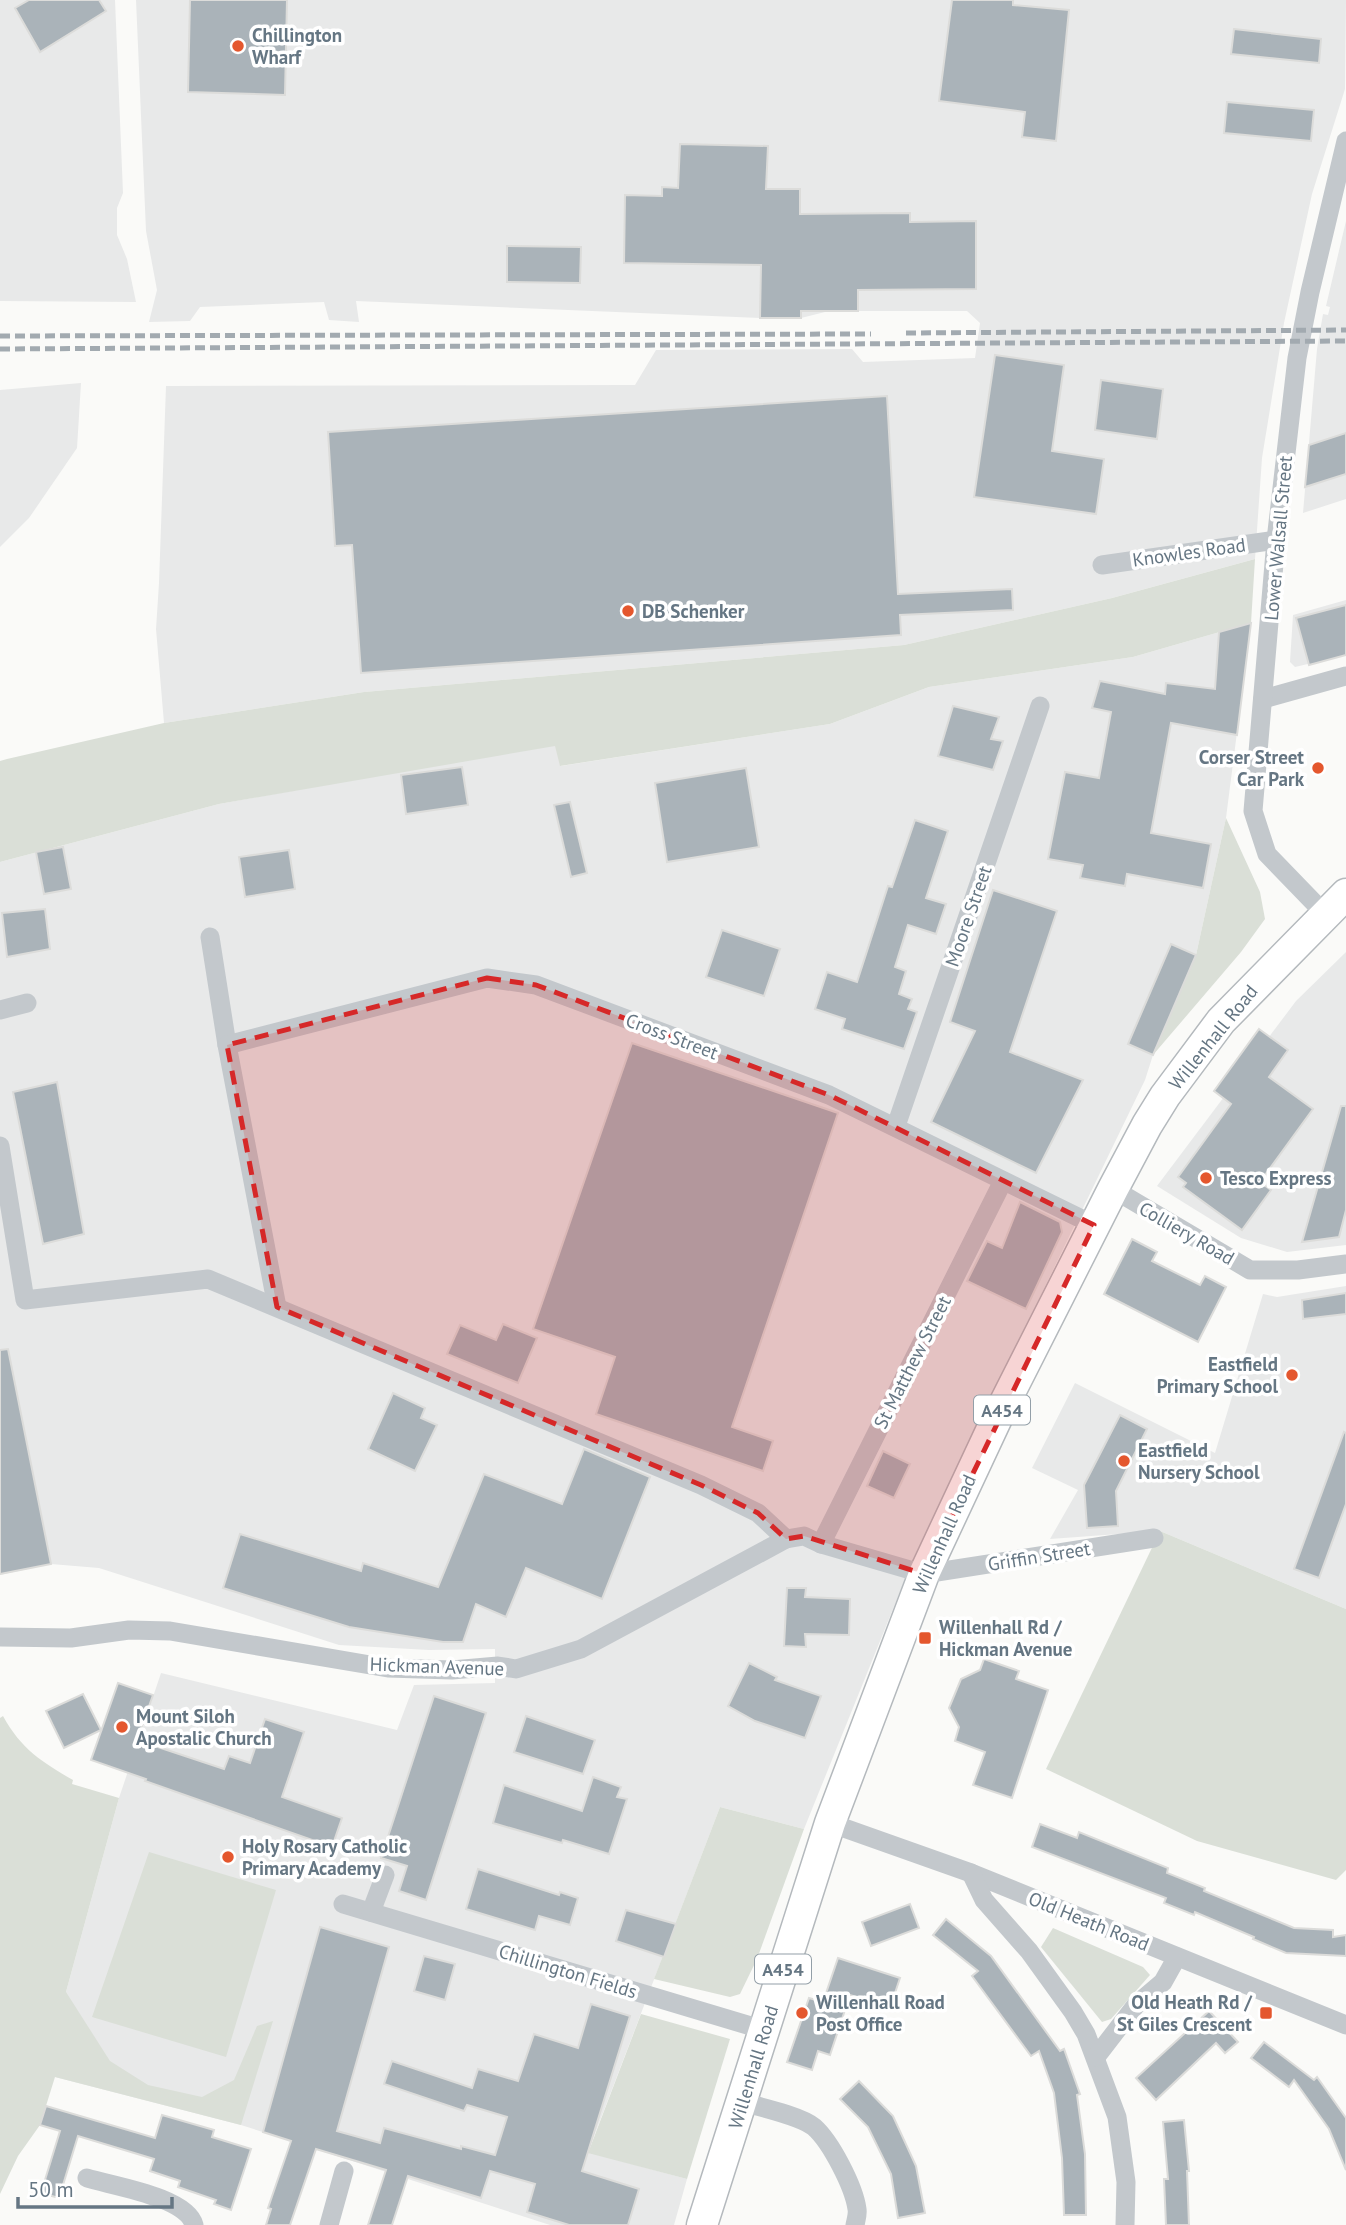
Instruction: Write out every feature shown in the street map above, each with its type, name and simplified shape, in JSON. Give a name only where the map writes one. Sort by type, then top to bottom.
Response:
[{"type":"highway","name":"Willenhall Road","points":[[702,2225],[830,1823],[924,1574],[997,1418],[1147,1125],[1192,1059],[1222,1021],[1335,904]]},
{"type":"street","name":"Lower Walsall Street","points":[[1335,904],[1267,854],[1253,811],[1276,540],[1297,358],[1346,141]]},
{"type":"street","name":"Knowles Road","points":[[1102,565],[1276,540]]},
{"type":"street","points":[[1263,699],[1346,676]]},
{"type":"street","name":"Moore Street","points":[[896,1126],[1040,706]]},
{"type":"street","points":[[210,937],[227,1045],[277,1307]]},
{"type":"street","name":"Cross Street","points":[[227,1045],[486,978],[536,985],[829,1095],[1094,1225]]},
{"type":"street","points":[[0,1010],[27,1003]]},
{"type":"street","points":[[0,1146],[25,1300],[208,1279],[701,1485],[758,1513],[786,1539],[804,1536],[821,1544],[924,1574]]},
{"type":"street","name":"St Matthew Street","points":[[821,1544],[1003,1181]]},
{"type":"street","name":"Colliery Road","points":[[1113,1189],[1250,1270],[1298,1270],[1346,1264]]},
{"type":"street","name":"Griffin Street","points":[[924,1574],[1154,1538]]},
{"type":"street","name":"Hickman Avenue","points":[[0,1637],[71,1638],[129,1630],[170,1631],[388,1668],[452,1670],[498,1666],[516,1669],[581,1649],[786,1539]]},
{"type":"street","name":"Old Heath Road","points":[[830,1823],[971,1873],[1346,2025]]},
{"type":"street","points":[[971,1873],[984,1900],[1029,1951],[1073,2012],[1096,2057],[1117,2118],[1124,2151],[1125,2225]]},
{"type":"street","points":[[372,1912],[385,1875]]},
{"type":"street","name":"Chillington Fields","points":[[344,1904],[764,2030]]},
{"type":"street","points":[[1096,2057],[1136,2006],[1163,1982],[1177,1956]]},
{"type":"street","points":[[742,2102],[813,2126],[828,2144],[846,2177],[858,2210],[855,2225]]},
{"type":"street","points":[[329,2225],[344,2171]]},
{"type":"street","points":[[87,2178],[170,2202],[192,2217],[194,2225]]},
{"type":"highlighted area","points":[[487,978],[536,985],[829,1095],[1094,1225],[924,1574],[804,1536],[786,1539],[758,1513],[701,1485],[277,1307],[227,1045]]},
{"type":"shaded area","points":[[0,0],[115,0],[123,193],[117,208],[117,235],[127,259],[136,302],[0,301]]},
{"type":"shaded area","points":[[136,0],[1346,0],[1345,89],[1312,194],[1284,323],[1262,458],[1255,559],[1112,598],[904,645],[364,692],[164,723],[156,629],[166,386],[635,385],[656,350],[852,349],[863,362],[975,358],[980,323],[967,311],[829,311],[801,318],[760,318],[356,301],[359,322],[329,320],[324,302],[200,307],[190,321],[149,322],[157,290],[146,231]]},
{"type":"shaded area","points":[[1346,221],[1346,499],[1303,513],[1317,349],[1323,314],[1328,315],[1330,307],[1326,306]]},
{"type":"shaded area","points":[[81,383],[77,448],[29,518],[0,547],[0,390]]},
{"type":"shaded area","points":[[1255,559],[1251,623],[1133,657],[929,687],[830,724],[560,766],[555,746],[219,804],[0,862],[0,761],[7,759],[164,723],[364,692],[904,645],[1112,598]]},
{"type":"shaded area","points":[[1346,600],[1346,655],[1295,667],[1290,662],[1293,615]]},
{"type":"shaded area","points":[[1251,623],[1226,818],[1196,955],[1145,1080],[914,1557],[804,1829],[720,1807],[588,2152],[687,2179],[674,2225],[550,2225],[241,2125],[55,2077],[66,1992],[119,1798],[161,1673],[397,1730],[414,1685],[495,1683],[495,1649],[429,1650],[339,1645],[99,1568],[51,1564],[0,1575],[0,862],[219,804],[556,745],[561,766],[830,724],[929,687],[1133,657]]},
{"type":"shaded area","points":[[1226,818],[1260,892],[1265,919],[1241,952],[1153,1055],[1196,955]]},
{"type":"shaded area","points":[[1346,952],[1346,1245],[1287,1252],[1241,1238],[1157,1186],[1296,1001]]},
{"type":"shaded area","name":"Eastfield Primary School","points":[[1346,1286],[1346,1609],[1160,1531],[1050,1539],[1078,1490],[1032,1468],[1075,1383],[1215,1453],[1263,1294],[1277,1297]]},
{"type":"shaded area","points":[[1160,1531],[1346,1609],[1346,1870],[1336,1880],[1197,1841],[1046,1769]]},
{"type":"shaded area","points":[[3,1716],[25,1746],[42,1761],[73,1780],[72,1784],[119,1798],[66,1992],[110,2061],[148,2085],[202,2097],[234,2080],[257,2026],[273,2021],[241,2125],[55,2077],[40,2125],[18,2156],[0,2194],[0,1718]]},
{"type":"shaded area","points":[[720,1807],[804,1829],[757,1959],[740,1994],[730,1997],[654,1979]]},
{"type":"shaded area","points":[[149,1852],[276,1890],[226,2057],[92,2017]]},
{"type":"shaded area","points":[[1053,1928],[1143,1967],[1150,1975],[1111,2019],[1102,2022],[1041,1947]]},
{"type":"shaded area","points":[[641,2014],[730,2039],[687,2179],[588,2153]]},
{"type":"building","points":[[29,0],[99,0],[106,11],[40,52],[15,8]]},
{"type":"building","name":"Chillington Wharf","points":[[190,0],[287,0],[285,95],[188,92]]},
{"type":"building","points":[[952,0],[1013,0],[1013,5],[1069,10],[1056,141],[1022,137],[1025,112],[939,101]]},
{"type":"building","points":[[1234,29],[1321,39],[1319,63],[1231,54]]},
{"type":"building","points":[[1227,102],[1314,110],[1311,141],[1224,133]]},
{"type":"building","points":[[680,144],[768,146],[766,189],[800,189],[800,214],[910,213],[910,222],[976,221],[976,289],[858,290],[858,311],[801,311],[801,318],[760,318],[761,265],[624,263],[625,195],[662,196],[662,187],[678,188]]},
{"type":"building","points":[[507,246],[581,247],[580,283],[507,282]]},
{"type":"building","points":[[995,355],[1064,365],[1052,451],[1104,459],[1096,514],[974,497]]},
{"type":"building","points":[[1101,380],[1163,389],[1157,439],[1095,430]]},
{"type":"building","points":[[887,396],[898,594],[1012,589],[1013,610],[900,615],[901,635],[361,673],[352,545],[335,546],[328,432]]},
{"type":"building","points":[[1346,433],[1346,474],[1305,487],[1309,445]]},
{"type":"building","points":[[1346,605],[1346,655],[1309,665],[1296,618]]},
{"type":"building","points":[[1251,623],[1237,735],[1171,723],[1151,833],[1211,844],[1203,888],[1127,874],[1125,886],[1080,878],[1083,865],[1048,859],[1065,772],[1099,778],[1111,712],[1092,708],[1100,681],[1165,694],[1166,683],[1215,689],[1219,632]]},
{"type":"building","points":[[953,706],[999,717],[991,739],[1003,741],[993,770],[938,756]]},
{"type":"building","points":[[462,767],[468,805],[406,814],[401,775]]},
{"type":"building","points":[[746,768],[759,847],[667,862],[655,783]]},
{"type":"building","points":[[570,802],[587,873],[571,877],[554,805]]},
{"type":"building","points":[[915,820],[948,831],[926,898],[946,904],[936,934],[908,925],[895,967],[906,971],[899,994],[912,999],[908,1009],[917,1012],[904,1049],[842,1029],[845,1019],[815,1009],[827,972],[857,982],[888,886],[892,887]]},
{"type":"building","points":[[63,847],[71,889],[44,894],[36,852]]},
{"type":"building","points":[[289,850],[295,889],[245,897],[239,857]]},
{"type":"building","points":[[993,890],[1057,911],[1010,1052],[1083,1080],[1036,1173],[931,1122],[975,1031],[950,1022]]},
{"type":"building","points":[[45,909],[50,949],[7,957],[2,913]]},
{"type":"building","points":[[722,930],[780,949],[764,996],[706,977]]},
{"type":"building","points":[[1171,944],[1196,955],[1153,1055],[1128,1044]]},
{"type":"building","points":[[1259,1029],[1288,1050],[1269,1077],[1313,1109],[1260,1182],[1271,1190],[1242,1230],[1183,1187],[1186,1183],[1178,1177],[1231,1104],[1214,1091]]},
{"type":"building","points":[[632,1043],[838,1113],[732,1427],[773,1441],[763,1471],[596,1414],[615,1357],[533,1329]]},
{"type":"building","points":[[57,1082],[84,1234],[43,1244],[13,1092]]},
{"type":"building","points":[[1341,1106],[1346,1106],[1346,1210],[1339,1237],[1302,1242]]},
{"type":"building","points":[[1020,1202],[1060,1222],[1062,1232],[1026,1309],[967,1281],[987,1241],[1002,1248]]},
{"type":"building","points":[[1132,1239],[1157,1252],[1152,1261],[1200,1285],[1205,1276],[1226,1287],[1198,1342],[1104,1294]]},
{"type":"building","points":[[1346,1293],[1346,1314],[1303,1319],[1302,1300]]},
{"type":"building","points":[[503,1324],[537,1338],[518,1383],[447,1354],[460,1325],[496,1340]]},
{"type":"building","points":[[8,1349],[51,1564],[0,1574],[0,1350]]},
{"type":"building","points":[[393,1393],[425,1408],[421,1418],[437,1425],[415,1471],[368,1449]]},
{"type":"building","points":[[1120,1415],[1147,1429],[1116,1491],[1118,1526],[1087,1528],[1084,1485]]},
{"type":"building","points":[[1344,1432],[1346,1504],[1319,1578],[1294,1569]]},
{"type":"building","points":[[584,1449],[650,1477],[602,1599],[526,1568],[506,1617],[476,1604],[463,1642],[443,1642],[349,1627],[223,1588],[240,1534],[361,1571],[363,1563],[438,1587],[484,1474],[562,1504]]},
{"type":"building","points":[[883,1451],[910,1464],[894,1498],[867,1486]]},
{"type":"building","points":[[787,1588],[806,1588],[805,1597],[850,1599],[849,1635],[805,1634],[806,1647],[784,1646]]},
{"type":"building","points":[[984,1659],[1019,1671],[1016,1679],[1048,1690],[1012,1798],[973,1785],[985,1752],[955,1741],[959,1727],[949,1708],[961,1679],[980,1670]]},
{"type":"building","points":[[749,1663],[777,1677],[775,1680],[821,1696],[805,1738],[755,1721],[728,1706]]},
{"type":"building","points":[[118,1683],[153,1695],[137,1740],[224,1769],[229,1756],[250,1763],[265,1719],[304,1732],[282,1797],[342,1818],[332,1847],[91,1760]]},
{"type":"building","points":[[83,1694],[101,1730],[64,1748],[46,1711]]},
{"type":"building","points":[[434,1696],[486,1713],[426,1900],[399,1891],[407,1866],[381,1858]]},
{"type":"building","points":[[526,1716],[595,1740],[583,1774],[514,1752]]},
{"type":"building","points":[[593,1777],[621,1787],[617,1797],[627,1799],[609,1854],[493,1823],[504,1785],[582,1811]]},
{"type":"building","points":[[1040,1824],[1077,1838],[1079,1832],[1168,1868],[1167,1873],[1205,1888],[1204,1891],[1294,1928],[1333,1930],[1333,1937],[1346,1935],[1346,1956],[1286,1953],[1195,1912],[1194,1915],[1164,1903],[1166,1898],[1032,1847]]},
{"type":"building","points":[[478,1869],[559,1895],[560,1892],[578,1898],[570,1925],[539,1916],[535,1930],[466,1909]]},
{"type":"building","points":[[910,1904],[919,1928],[871,1946],[862,1922]]},
{"type":"building","points":[[626,1910],[676,1924],[664,1957],[616,1941]]},
{"type":"building","points":[[946,1919],[991,1956],[1060,2051],[1064,2049],[1080,2094],[1077,2095],[1085,2154],[1086,2215],[1064,2215],[1062,2158],[1054,2093],[1039,2051],[1031,2056],[972,1976],[978,1971],[933,1935]]},
{"type":"building","points":[[320,1927],[389,1947],[337,2131],[380,2143],[384,2128],[461,2149],[461,2146],[495,2155],[507,2117],[467,2105],[464,2111],[384,2084],[392,2061],[472,2088],[478,2069],[518,2081],[534,2034],[578,2048],[591,2004],[630,2016],[582,2171],[639,2189],[628,2225],[569,2225],[527,2212],[535,2184],[490,2171],[481,2198],[408,2176],[392,2225],[368,2225],[386,2170],[316,2149],[290,2225],[266,2225],[271,2209],[268,2208],[291,2141],[263,2132]]},
{"type":"building","points":[[424,1956],[455,1964],[445,2000],[414,1991]]},
{"type":"building","points":[[838,1958],[900,1978],[890,2008],[850,1995],[830,2055],[818,2051],[812,2070],[787,2062],[809,1998],[823,2002]]},
{"type":"building","points":[[1209,2011],[1238,2042],[1225,2053],[1216,2043],[1156,2100],[1136,2078]]},
{"type":"building","points":[[1264,2042],[1314,2080],[1317,2077],[1346,2118],[1346,2170],[1329,2129],[1294,2080],[1289,2087],[1251,2058]]},
{"type":"building","points":[[859,2081],[893,2116],[916,2166],[925,2213],[898,2218],[891,2174],[868,2127],[840,2099]]},
{"type":"building","points":[[46,2106],[155,2138],[162,2115],[214,2130],[212,2137],[251,2149],[231,2210],[214,2204],[216,2200],[178,2187],[180,2181],[150,2171],[154,2159],[78,2136],[59,2198],[41,2193],[60,2131],[40,2125]]},
{"type":"building","points":[[1184,2120],[1189,2171],[1189,2225],[1166,2225],[1164,2179],[1168,2179],[1163,2122]]},
{"type":"railway","points":[[906,333],[1346,330]]},
{"type":"railway","points":[[0,336],[871,334]]},
{"type":"railway","points":[[0,349],[1346,341]]},
{"type":"place","name":"Chillington Wharf","points":[[238,46]]},
{"type":"place","name":"DB Schenker","points":[[628,611]]},
{"type":"place","name":"Corser Street Car Park","points":[[1318,768]]},
{"type":"place","name":"Tesco Express","points":[[1206,1178]]},
{"type":"place","name":"Eastfield Primary School","points":[[1292,1375]]},
{"type":"place","name":"Eastfield Nursery School","points":[[1124,1461]]},
{"type":"place","name":"Willenhall Rd / Hickman Avenue","points":[[925,1638]]},
{"type":"place","name":"Mount Siloh Apostalic Church","points":[[122,1727]]},
{"type":"place","name":"Holy Rosary Catholic Primary Academy","points":[[228,1857]]},
{"type":"place","name":"Willenhall Road Post Office","points":[[802,2013]]},
{"type":"place","name":"Old Heath Rd / St Giles Crescent","points":[[1266,2013]]}]
